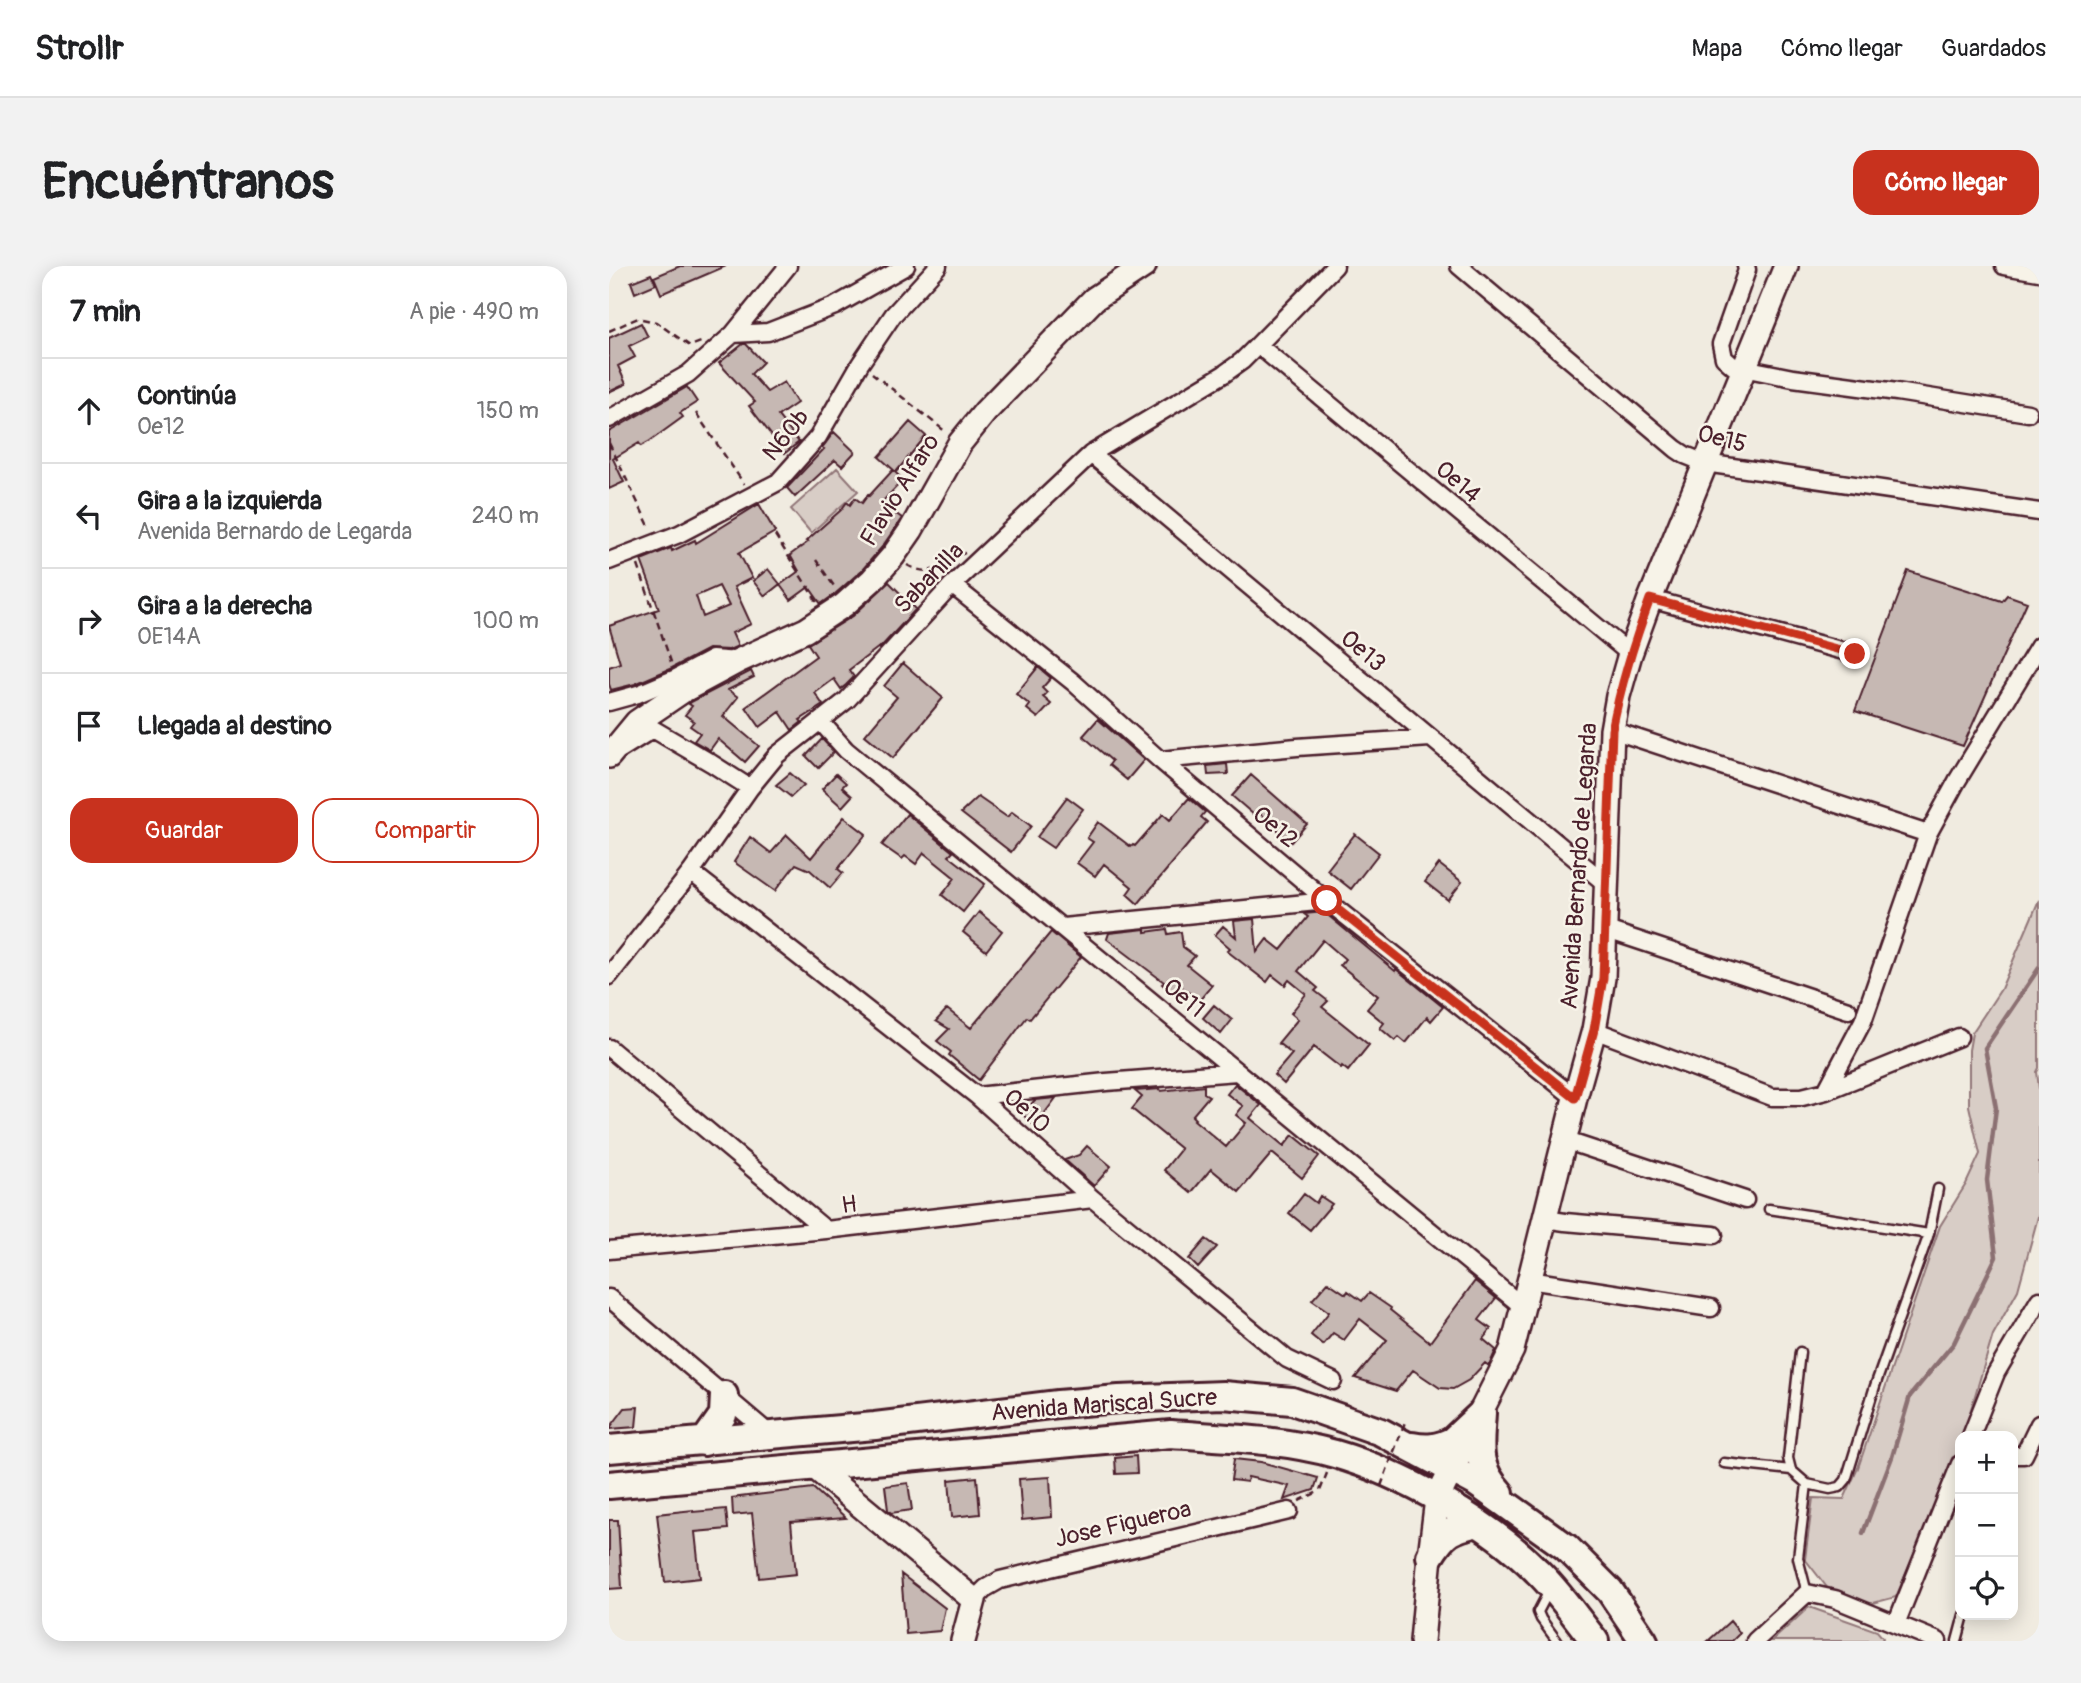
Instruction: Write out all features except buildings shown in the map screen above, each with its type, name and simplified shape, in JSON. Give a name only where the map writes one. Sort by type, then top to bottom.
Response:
[{"type":"main road","points":[[704,1442],[723,1415],[724,1395]]},
{"type":"main road","name":"Avenida Mariscal Sucre","points":[[609,1449],[875,1426],[1119,1399],[1223,1395],[1292,1401],[1374,1429],[1407,1434],[1566,1547],[1610,1591],[1644,1641]]},
{"type":"main road","points":[[1407,1434],[1427,1448],[1446,1444],[1482,1413]]},
{"type":"main road","points":[[1482,1413],[1480,1458],[1483,1468],[1494,1486],[1515,1510]]},
{"type":"main road","points":[[942,1419],[944,1454]]},
{"type":"main road","points":[[875,1426],[880,1459]]},
{"type":"main road","name":"Avenida Mariscal Sucre","points":[[609,1485],[1171,1434],[1263,1440],[1335,1454],[1386,1473],[1478,1523],[1509,1544],[1551,1586],[1595,1641]]},
{"type":"main road","points":[[1430,1556],[1447,1532],[1478,1523]]},
{"type":"street","points":[[609,419],[688,374],[733,334],[787,266]]},
{"type":"street","points":[[733,334],[768,332],[835,306],[906,266]]},
{"type":"street","name":"N60b","points":[[609,561],[679,534],[778,482],[818,437],[860,364],[893,315],[938,266]]},
{"type":"street","name":"Flavio Alfaro","points":[[609,757],[636,722],[684,690],[738,661],[806,630],[846,603],[872,580],[911,530],[960,443],[985,412],[1094,299],[1144,266]]},
{"type":"street","name":"Sabanilla","points":[[609,976],[691,872],[750,788],[778,755],[847,700],[977,560],[1091,454],[1243,360],[1335,266]]},
{"type":"street","name":"Oe15","points":[[1459,266],[1685,456],[1705,463],[2039,512]]},
{"type":"street","points":[[1746,266],[1747,270],[1721,344],[1724,358],[1733,366],[1793,378],[2028,414]]},
{"type":"street","points":[[2004,266],[2039,272]]},
{"type":"street","name":"Avenida Bernardo de Legarda","points":[[1422,1641],[1437,1499],[1512,1350],[1594,1030],[1603,978],[1612,730],[1618,696],[1650,599],[1787,267]]},
{"type":"street","name":"Oe14","points":[[1258,345],[1630,654]]},
{"type":"street","name":"Oe13","points":[[1091,454],[1606,884]]},
{"type":"street","name":"Oe12","points":[[952,585],[1073,682],[1160,760],[1327,901],[1575,1098]]},
{"type":"street","points":[[1650,599],[1855,654]]},
{"type":"street","points":[[1826,1091],[1863,1021],[1928,834],[2039,646]]},
{"type":"street","points":[[609,702],[638,694],[712,659],[738,661]]},
{"type":"street","name":"Oe11","points":[[820,721],[846,750],[1522,1306]]},
{"type":"street","points":[[609,757],[653,729],[750,788]]},
{"type":"street","points":[[1612,730],[1928,834]]},
{"type":"street","points":[[1160,760],[1430,738]]},
{"type":"street","name":"Oe10","points":[[691,872],[977,1096],[1093,1199],[1287,1359],[1333,1381]]},
{"type":"street","points":[[1063,927],[1327,901]]},
{"type":"street","points":[[1604,929],[1848,1010]]},
{"type":"street","points":[[1594,1030],[1772,1097],[1802,1097],[1826,1091],[1959,1037]]},
{"type":"street","points":[[609,1048],[826,1230]]},
{"type":"street","points":[[977,1096],[1237,1072]]},
{"type":"street","points":[[1565,1140],[1745,1200]]},
{"type":"street","name":"H","points":[[609,1250],[826,1230],[1093,1199]]},
{"type":"street","points":[[1545,1219],[1714,1235]]},
{"type":"street","points":[[1529,1280],[1710,1308]]},
{"type":"street","points":[[609,1298],[772,1436]]},
{"type":"street","points":[[1973,1431],[1996,1373],[2039,1300]]},
{"type":"street","points":[[2018,1455],[2024,1455],[2039,1423]]},
{"type":"street","points":[[813,1466],[974,1600],[963,1641]]},
{"type":"street","points":[[1897,1631],[1955,1477]]},
{"type":"street","name":"Jose Figueroa","points":[[974,1600],[986,1588],[1000,1580],[1289,1511]]},
{"type":"street","points":[[1755,1641],[1807,1593],[1835,1599],[1897,1631],[1938,1641]]},
{"type":"lane","points":[[1800,1352],[1788,1458],[1791,1470],[1807,1484],[1830,1489],[1840,1486],[1846,1480],[1875,1387],[1929,1234],[1938,1189]]},
{"type":"lane","points":[[1769,1209],[1929,1234]]},
{"type":"lane","points":[[1724,1463],[1791,1470]]},
{"type":"lane","points":[[1807,1484],[1798,1558],[1807,1593]]},
{"type":"lane","points":[[1551,1586],[1538,1612],[1557,1641]]},
{"type":"lane","points":[[1957,1641],[1963,1620]]},
{"type":"path","points":[[610,329],[638,318],[656,322],[690,346],[708,339],[719,347]]},
{"type":"path","points":[[860,364],[960,443]]},
{"type":"path","points":[[697,413],[752,496]]},
{"type":"path","points":[[609,443],[657,543]]},
{"type":"path","points":[[775,535],[826,617]]},
{"type":"path","points":[[634,551],[676,678]]},
{"type":"path","points":[[893,555],[912,568],[921,570],[943,567],[961,553],[970,554],[977,560]]},
{"type":"path","points":[[816,561],[846,603]]},
{"type":"path","points":[[1381,1486],[1407,1434]]},
{"type":"path","points":[[1289,1511],[1295,1503],[1320,1491],[1335,1454]]},
{"type":"shaded area","points":[[837,468],[858,491],[811,533],[791,509]]},
{"type":"shaded area","points":[[2039,900],[2039,1213],[2018,1290],[1993,1335],[1964,1431],[1955,1431],[1955,1460],[1896,1597],[1862,1606],[1829,1590],[1805,1559],[1813,1498],[1844,1499],[1858,1468],[1940,1226],[1966,1184],[1980,1154],[1969,1106],[1969,1050],[1972,1033],[2001,989]]},
{"type":"shaded area","points":[[1809,1607],[1877,1631],[1883,1638],[1881,1641],[1772,1641]]},
{"type":"waterway","points":[[1863,1533],[1892,1457],[1910,1396],[1954,1343],[1996,1257],[1987,1180],[1996,1108],[1985,1048],[2039,968]]},
{"type":"route","points":[[1327,901],[1575,1098],[1594,1030],[1603,978],[1612,730],[1630,654],[1650,599],[1855,654]]}]
